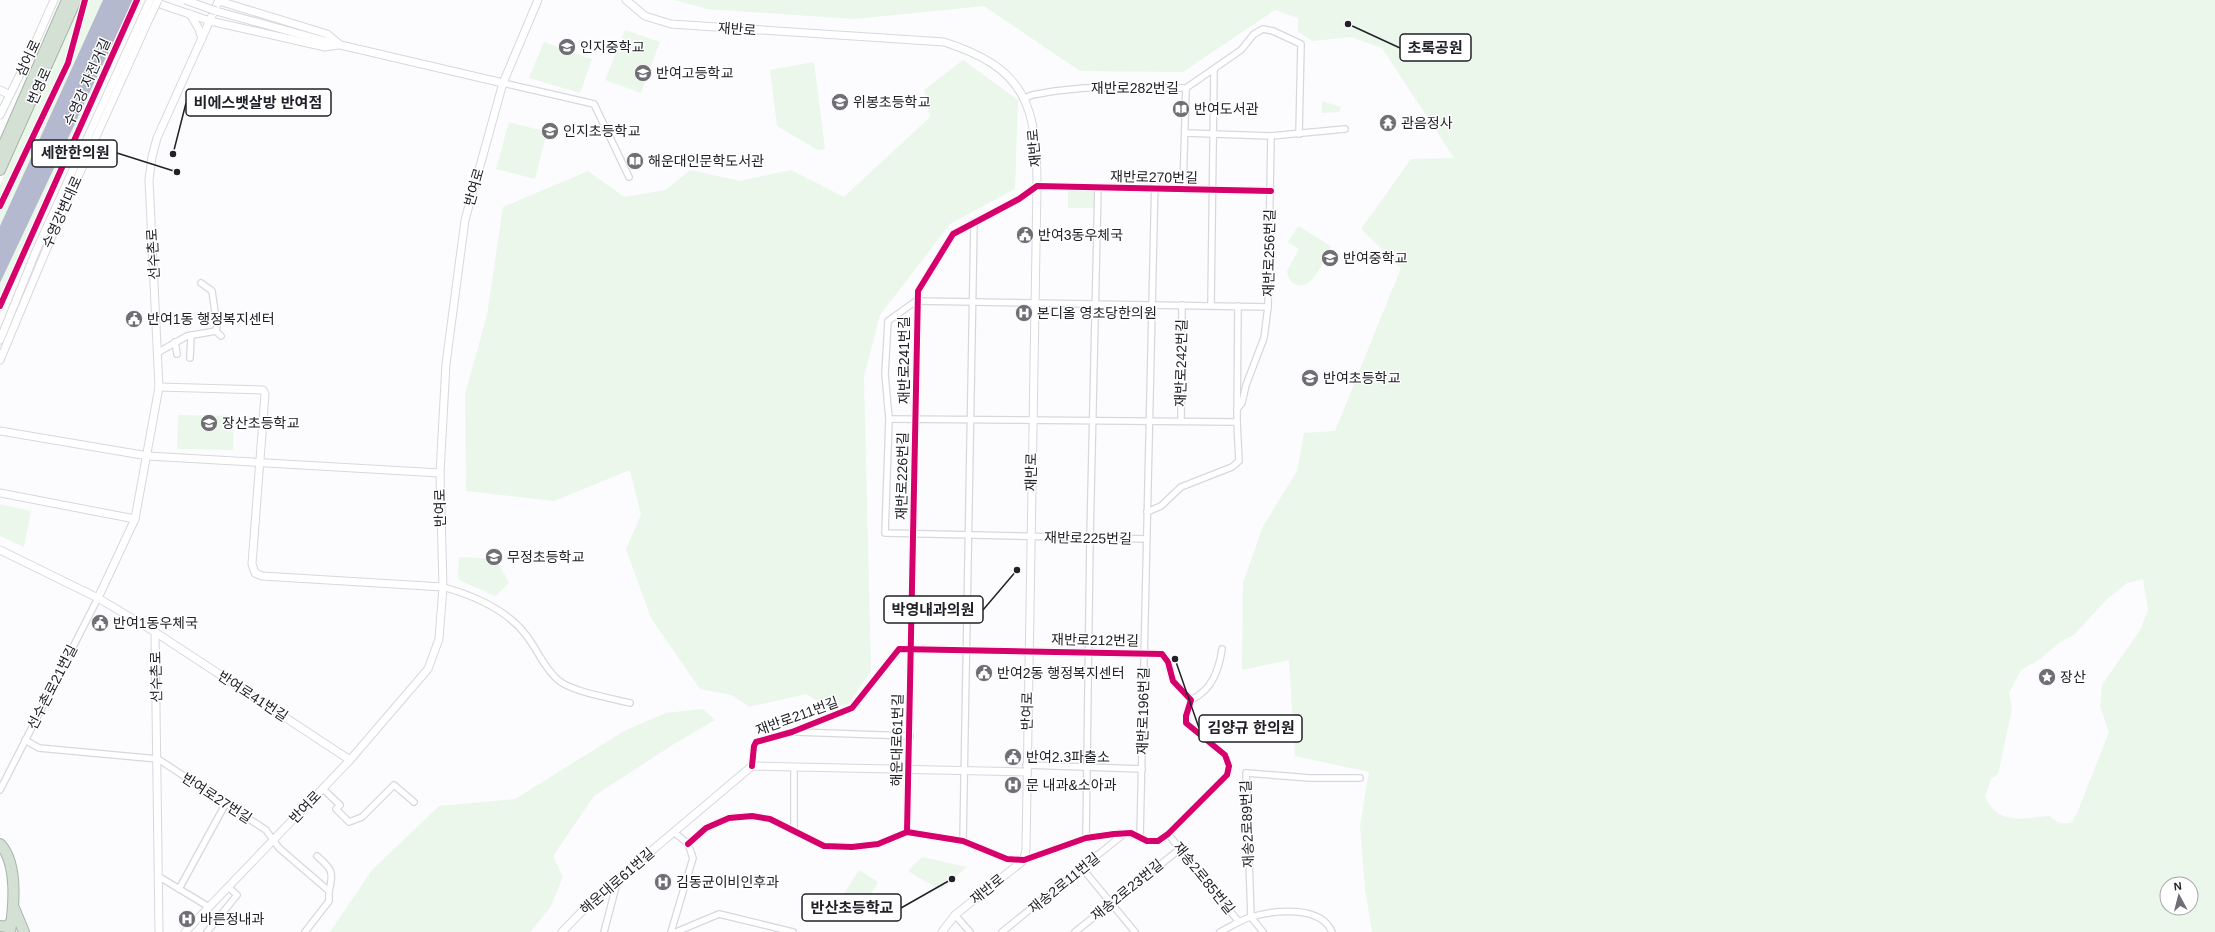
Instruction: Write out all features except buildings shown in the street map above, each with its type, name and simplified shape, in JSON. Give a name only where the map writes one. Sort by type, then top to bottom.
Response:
[{"type":"highway","name":"번영로","points":[[0,153],[67,0]]},
{"type":"highway","name":"번영로","points":[[0,170],[76,0]]},
{"type":"highway","points":[[0,844],[10,858],[13,870],[11,927],[0,926]]},
{"type":"highway","points":[[12,904],[24,932]]},
{"type":"main road","name":"삼어로","points":[[0,115],[54,0]]},
{"type":"main road","points":[[147,0],[210,21],[325,47],[340,44]]},
{"type":"main road","points":[[146,19],[150,0]]},
{"type":"main road","name":"수영강변대로","points":[[0,340],[36,252],[146,19],[158,0]]},
{"type":"main road","points":[[185,0],[216,11],[332,43],[503,83]]},
{"type":"main road","points":[[219,0],[327,34],[340,44]]},
{"type":"main road","name":"선수촌로","points":[[159,932],[156,632],[98,598],[135,519],[148,456],[159,387],[149,180],[152,157],[157,138],[219,0]]},
{"type":"main road","name":"반여로","points":[[185,932],[350,760],[428,668],[439,639],[443,587],[440,473],[446,364],[465,220],[503,83],[538,0]]},
{"type":"main road","name":"재반로","points":[[626,0],[645,16],[671,24],[944,42],[970,50],[995,64],[1012,78],[1031,115],[1037,155],[1028,651]]},
{"type":"main road","points":[[190,14],[199,29],[202,39]]},
{"type":"main road","name":"수영강변대로","points":[[0,360],[146,19]]},
{"type":"main road","points":[[0,90],[10,95]]},
{"type":"main road","points":[[159,387],[262,389],[265,394],[252,564],[255,573],[262,576],[443,587]]},
{"type":"main road","points":[[0,431],[148,456],[259,464],[440,473]]},
{"type":"main road","points":[[0,493],[135,519]]},
{"type":"main road","points":[[0,550],[98,598]]},
{"type":"main road","name":"반여로41번길","points":[[156,632],[350,760]]},
{"type":"main road","name":"반여로","points":[[1026,769],[1028,651]]},
{"type":"main road","name":"해운대로61번길","points":[[562,932],[576,916],[618,879],[752,766],[965,771],[1026,769]]},
{"type":"main road","points":[[1024,860],[1026,849],[1026,769]]},
{"type":"main road","name":"재반로","points":[[942,932],[955,915],[1024,860]]},
{"type":"main road","points":[[159,922],[163,932]]},
{"type":"street","name":"재반로282번길","points":[[1024,99],[1032,95],[1084,88],[1186,88],[1241,50],[1254,34],[1263,29],[1272,30],[1301,44],[1300,134]]},
{"type":"street","name":"재반로270번길","points":[[1213,190],[1215,134],[1214,70]]},
{"type":"street","points":[[503,83],[594,104],[629,177]]},
{"type":"street","name":"재반로270번길","points":[[1183,189],[1186,88]]},
{"type":"street","points":[[1185,133],[1271,136],[1345,129]]},
{"type":"street","points":[[1271,136],[1271,191]]},
{"type":"street","points":[[1154,304],[1156,176]]},
{"type":"street","points":[[916,301],[918,291],[953,234],[1019,199],[1036,186]]},
{"type":"street","name":"재반로270번길","points":[[1036,186],[1271,191]]},
{"type":"street","points":[[1090,538],[1094,421],[1098,187]]},
{"type":"street","points":[[1211,305],[1213,190]]},
{"type":"street","name":"재반로256번길","points":[[916,301],[1268,307],[1271,191]]},
{"type":"street","points":[[963,841],[974,302],[974,222]]},
{"type":"street","points":[[201,283],[212,291],[217,326],[216,331]]},
{"type":"street","name":"재반로241번길","points":[[916,301],[888,321],[885,374],[889,419],[1033,420]]},
{"type":"street","name":"재반로241번길","points":[[916,301],[916,419]]},
{"type":"street","name":"재반로242번길","points":[[1151,421],[1154,304]]},
{"type":"street","name":"재반로242번길","points":[[1181,421],[1182,305]]},
{"type":"street","points":[[1147,512],[1160,506],[1181,487],[1232,467],[1239,461],[1237,422],[1238,306]]},
{"type":"street","points":[[1237,409],[1242,403],[1246,385],[1264,338],[1268,307]]},
{"type":"street","points":[[157,352],[175,342],[192,336],[216,331]]},
{"type":"street","points":[[216,331],[221,336]]},
{"type":"street","points":[[190,358],[192,336]]},
{"type":"street","points":[[175,342],[177,354]]},
{"type":"street","name":"재반로226번길","points":[[889,419],[885,533],[1030,537]]},
{"type":"street","name":"재반로226번길","points":[[913,534],[916,419]]},
{"type":"street","name":"재반로242번길","points":[[1033,420],[1237,422]]},
{"type":"street","points":[[1147,539],[1151,421]]},
{"type":"street","points":[[912,649],[913,534]]},
{"type":"street","name":"재반로225번길","points":[[1030,537],[1147,539]]},
{"type":"street","name":"재반로212번길","points":[[1088,652],[1090,538]]},
{"type":"street","name":"재반로212번길","points":[[1144,653],[1147,539]]},
{"type":"street","points":[[443,587],[475,598],[507,617],[525,633],[547,668],[559,681],[575,688],[630,703]]},
{"type":"street","name":"선수촌로21번길","points":[[98,598],[25,740],[39,748],[158,759]]},
{"type":"street","name":"재반로211번길","points":[[752,766],[754,746],[756,742],[792,732],[852,708],[899,649],[1028,651]]},
{"type":"street","name":"해운대로61번길","points":[[908,832],[912,649]]},
{"type":"street","points":[[688,844],[706,828],[739,816],[764,817],[824,846],[852,847],[878,844],[908,832],[963,841],[1007,859],[1024,860],[1086,838],[1125,833],[1131,833],[1147,841],[1158,841],[1168,834],[1227,775],[1229,766],[1225,756],[1186,723],[1190,700],[1196,697],[1214,681],[1220,663],[1222,649]]},
{"type":"street","name":"재반로212번길","points":[[1028,651],[1162,654],[1168,662],[1174,681],[1190,700]]},
{"type":"street","points":[[1086,838],[1088,652]]},
{"type":"street","name":"재반로196번길","points":[[1140,837],[1144,653]]},
{"type":"street","points":[[792,732],[910,736]]},
{"type":"street","points":[[0,790],[25,740]]},
{"type":"street","name":"반여로27번길","points":[[158,759],[266,830],[274,839],[279,848],[329,891]]},
{"type":"street","points":[[794,766],[794,831]]},
{"type":"street","name":"재반로196번길","points":[[1026,769],[1086,767],[1142,769]]},
{"type":"street","name":"재송2로89번길","points":[[1251,917],[1246,773],[1310,778],[1360,778]]},
{"type":"street","points":[[323,789],[340,805],[336,809],[349,822],[362,817],[394,785],[414,802]]},
{"type":"street","points":[[179,889],[226,803]]},
{"type":"street","points":[[670,932],[693,858],[688,844],[674,832]]},
{"type":"street","name":"재송2로11번길","points":[[1002,932],[1125,833]]},
{"type":"street","name":"재송2로85번길","points":[[1168,834],[1239,922]]},
{"type":"street","name":"재송2로23번길","points":[[1075,932],[1180,849]]},
{"type":"street","points":[[306,932],[329,901],[329,891],[333,881],[331,872],[326,864],[317,856]]},
{"type":"street","points":[[1082,868],[1135,932]]},
{"type":"street","points":[[158,876],[209,907]]},
{"type":"street","points":[[604,932],[618,879]]},
{"type":"street","points":[[207,932],[237,895],[228,887]]},
{"type":"street","points":[[1220,932],[1251,917],[1296,910],[1323,921],[1332,932]]},
{"type":"street","points":[[676,932],[719,914],[793,932]]},
{"type":"street","points":[[955,915],[970,932]]},
{"type":"street","points":[[1251,917],[1263,932]]},
{"type":"green space","points":[[82,0],[142,0],[91,108],[0,314],[0,185]]},
{"type":"green space","points":[[675,0],[2215,0],[2215,932],[1372,932],[1365,889],[1360,826],[1369,772],[1295,756],[1289,660],[1242,670],[1243,583],[1263,526],[1297,471],[1304,433],[1335,431],[1401,268],[1361,229],[1411,159],[1454,158],[1382,48],[1351,37],[1313,41],[1298,32],[1298,18],[1275,10],[1183,72],[1080,71],[984,6],[854,19],[707,9]],"holes":[[[2143,579],[2148,610],[2140,630],[2102,685],[2100,706],[2109,732],[2078,811],[2071,823],[2059,822],[2050,816],[2021,819],[2005,816],[1997,812],[1985,797],[1991,779],[1998,774],[2012,709],[2009,693],[2021,670],[2040,659],[2060,642],[2074,635],[2107,599],[2127,583]]]},
{"type":"green space","points":[[625,30],[660,42],[641,93],[605,80]]},
{"type":"green space","points":[[544,42],[592,59],[580,93],[529,78]]},
{"type":"green space","points":[[963,60],[1018,100],[1015,189],[950,224],[880,315],[864,377],[871,671],[848,704],[829,708],[806,694],[749,707],[732,695],[700,689],[651,618],[626,549],[641,515],[630,470],[554,501],[466,491],[465,394],[487,315],[503,207],[588,171],[624,197],[666,190],[690,170],[740,181],[791,170],[844,197],[930,117],[924,90]]},
{"type":"green space","points":[[814,62],[825,149],[818,150],[777,126],[770,70]]},
{"type":"green space","points":[[1322,101],[1341,107],[1339,112],[1322,113]]},
{"type":"green space","points":[[509,122],[547,132],[535,179],[496,169]]},
{"type":"green space","points":[[1068,187],[1098,187],[1097,208],[1068,208]]},
{"type":"green space","points":[[1298,226],[1331,246],[1318,272],[1308,283],[1303,285],[1293,283],[1289,278],[1287,271],[1299,249],[1288,242]]},
{"type":"green space","points":[[178,415],[234,416],[233,450],[177,449]]},
{"type":"green space","points":[[0,504],[31,511],[24,547],[0,536]]},
{"type":"green space","points":[[459,557],[496,559],[509,583],[495,596],[459,580]]},
{"type":"green space","points":[[703,709],[715,720],[674,744],[594,796],[553,856],[563,877],[550,908],[530,932],[330,932],[372,870],[439,806],[515,799],[626,730],[666,713]]},
{"type":"green space","points":[[922,857],[967,867],[940,890],[908,871]]},
{"type":"green space","points":[[859,870],[878,882],[856,917],[837,905]]},
{"type":"water","points":[[103,0],[133,0],[0,283],[0,226]]},
{"type":"cycle path","points":[[0,206],[68,63],[85,0]]},
{"type":"cycle path","name":"수영강 자전거길","points":[[0,306],[137,0]]},
{"type":"cycle path","points":[[907,832],[918,291],[953,234],[1019,199],[1037,186],[1271,191]]},
{"type":"cycle path","points":[[688,844],[706,828],[729,818],[752,816],[770,819],[824,846],[852,847],[878,844],[907,832],[963,841],[1007,859],[1024,860],[1086,838],[1114,834],[1131,833],[1147,841],[1158,841],[1168,834],[1227,775],[1229,766],[1225,755],[1186,723],[1186,716],[1191,700],[1173,681],[1168,662],[1162,654],[899,649],[852,708],[792,732],[756,742],[754,746],[752,766]]},
{"type":"place","name":"초록공원","points":[[1348,24]]},
{"type":"place","name":"인지중학교","points":[[567,47]]},
{"type":"place","name":"반여고등학교","points":[[643,73]]},
{"type":"place","name":"위봉초등학교","points":[[840,102]]},
{"type":"place","name":"반여도서관","points":[[1181,109]]},
{"type":"place","name":"관음정사","points":[[1388,123]]},
{"type":"place","name":"인지초등학교","points":[[550,131]]},
{"type":"place","name":"비에스뱃살방 반여점","points":[[173,154]]},
{"type":"place","name":"해운대인문학도서관","points":[[635,161]]},
{"type":"place","name":"세한한의원","points":[[177,172]]},
{"type":"place","name":"반여3동우체국","points":[[1025,235]]},
{"type":"place","name":"반여중학교","points":[[1330,258]]},
{"type":"place","name":"본디올 영초당한의원","points":[[1024,313]]},
{"type":"place","name":"반여1동 행정복지센터","points":[[134,319]]},
{"type":"place","name":"반여초등학교","points":[[1310,378]]},
{"type":"place","name":"장산초등학교","points":[[209,423]]},
{"type":"place","name":"무정초등학교","points":[[494,557]]},
{"type":"place","name":"박영내과의원","points":[[1017,570]]},
{"type":"place","name":"반여1동우체국","points":[[100,623]]},
{"type":"place","name":"김양규 한의원","points":[[1175,659]]},
{"type":"place","name":"반여2동 행정복지센터","points":[[984,673]]},
{"type":"place","name":"장산","points":[[2047,677]]},
{"type":"place","name":"반여2.3파출소","points":[[1013,757]]},
{"type":"place","name":"문 내과&소아과","points":[[1013,785]]},
{"type":"place","name":"반산초등학교","points":[[952,879]]},
{"type":"place","name":"김동균이비인후과","points":[[663,882]]},
{"type":"place","name":"바른정내과","points":[[187,919]]}]
